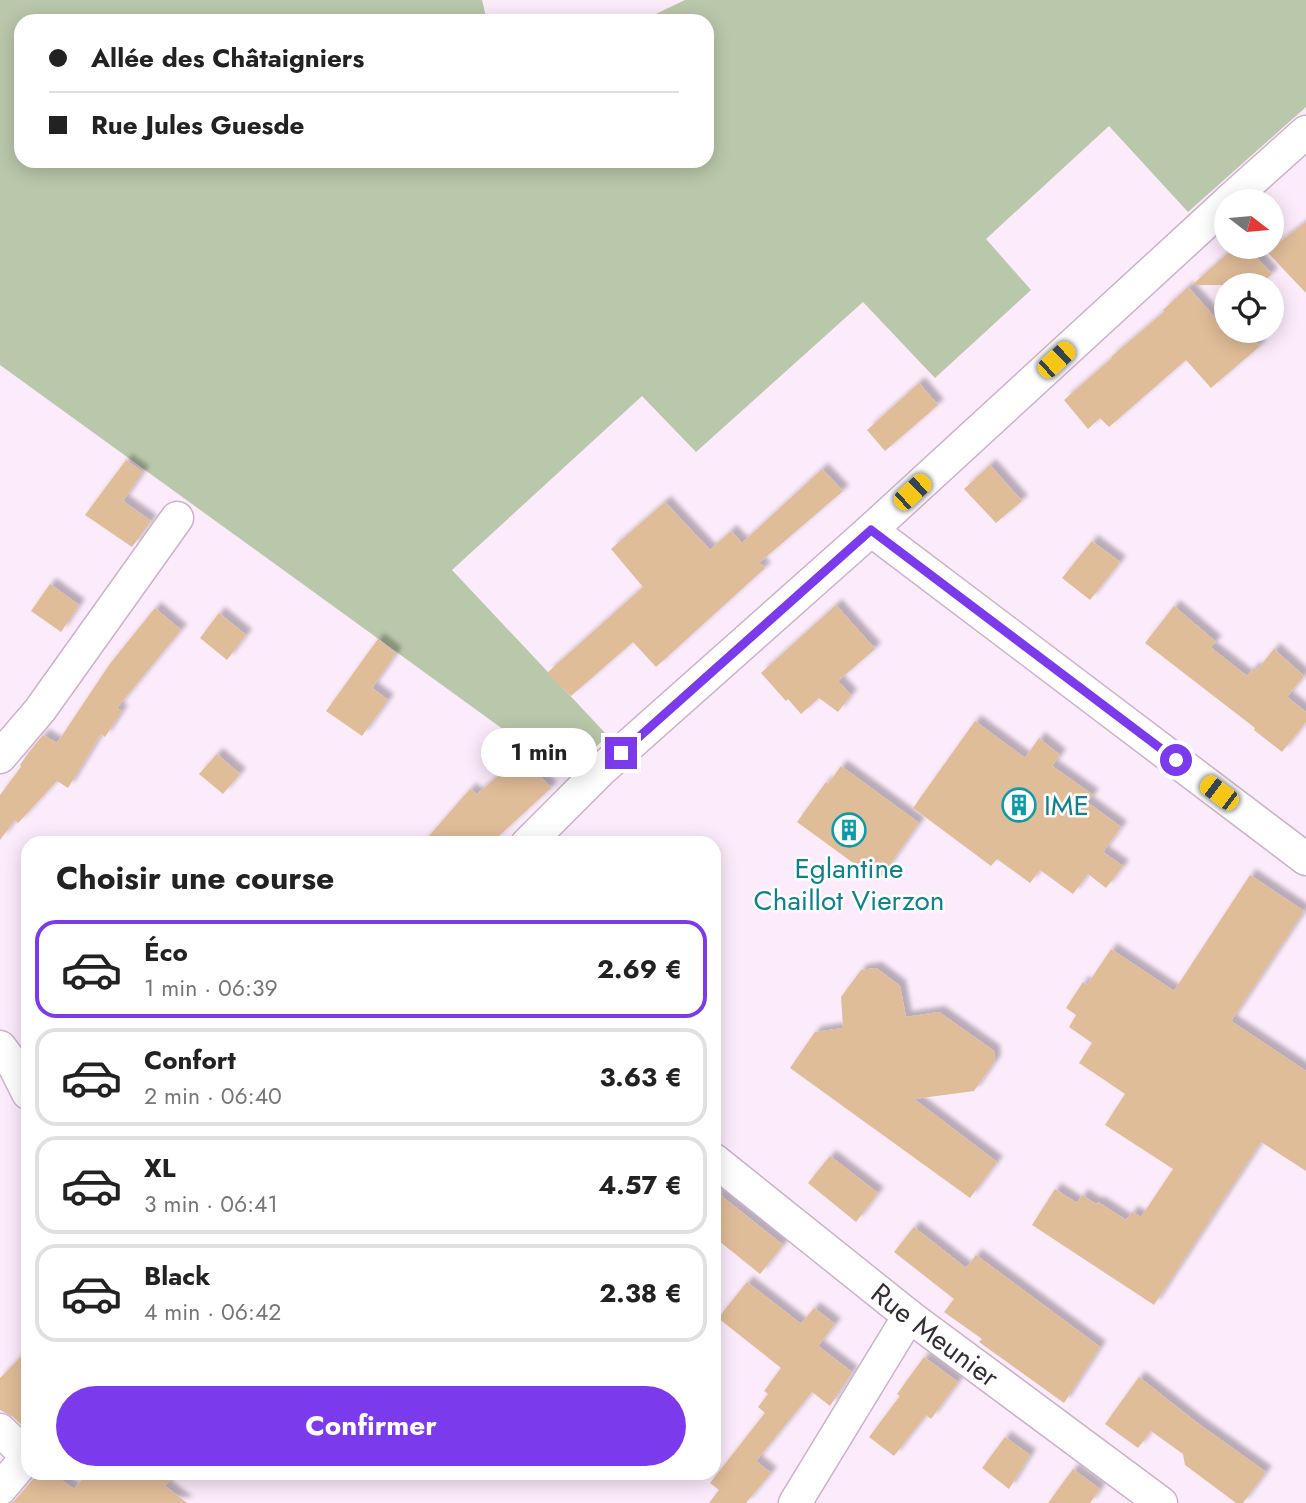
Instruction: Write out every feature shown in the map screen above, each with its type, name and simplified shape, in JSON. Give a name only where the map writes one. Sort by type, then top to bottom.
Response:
[{"type":"street","points":[[1242,189],[1306,132]]},
{"type":"street","points":[[535,836],[601,770],[871,530],[1214,215]]},
{"type":"street","points":[[0,757],[40,710],[177,518]]},
{"type":"street","points":[[871,530],[1306,859]]},
{"type":"street","points":[[0,1047],[21,1078]]},
{"type":"street","name":"Rue Meunier","points":[[721,1166],[909,1316],[1161,1503]]},
{"type":"street","points":[[795,1503],[909,1316]]},
{"type":"street","points":[[0,1430],[21,1450]]},
{"type":"street","points":[[0,1489],[21,1465]]},
{"type":"green space","points":[[0,0],[482,0],[485,14],[14,14],[14,168],[714,168],[714,14],[656,14],[685,0],[1306,0],[1306,107],[1188,212],[1109,126],[986,239],[1031,290],[935,378],[863,302],[696,452],[642,396],[452,570],[608,736],[565,774],[0,365]]},
{"type":"building","points":[[1306,222],[1306,293],[1274,259],[1284,259],[1284,239]]},
{"type":"building","points":[[1221,259],[1258,259],[1271,273],[1214,273],[1214,285],[1192,285]]},
{"type":"building","points":[[1188,287],[1214,316],[1214,343],[1257,343],[1260,346],[1211,388],[1186,360],[1109,427],[1100,418],[1088,429],[1064,400],[1164,312],[1163,310]]},
{"type":"building","points":[[919,383],[938,405],[885,451],[867,430]]},
{"type":"building","points":[[126,460],[143,472],[123,501],[151,521],[132,547],[85,515]]},
{"type":"building","points":[[990,465],[1022,501],[996,523],[964,489]]},
{"type":"building","points":[[822,469],[843,491],[759,563],[765,568],[656,667],[633,642],[571,696],[547,673],[643,587],[611,549],[665,502],[710,550],[731,531],[742,543]]},
{"type":"building","points":[[1092,541],[1120,562],[1090,600],[1062,578]]},
{"type":"building","points":[[50,584],[79,605],[61,632],[31,611]]},
{"type":"building","points":[[836,605],[875,649],[838,681],[851,695],[838,712],[819,698],[801,714],[761,673]]},
{"type":"building","points":[[1174,606],[1216,642],[1210,647],[1247,676],[1254,668],[1257,670],[1274,649],[1304,676],[1287,697],[1306,712],[1306,722],[1282,752],[1145,643]]},
{"type":"building","points":[[155,608],[181,630],[117,708],[122,711],[105,737],[101,734],[68,788],[57,781],[18,823],[15,820],[0,840],[0,795],[20,765],[43,735],[57,743],[109,665]]},
{"type":"building","points":[[219,613],[246,635],[227,660],[200,638]]},
{"type":"building","points":[[378,639],[396,653],[372,688],[388,700],[362,736],[326,711]]},
{"type":"building","name":"IME","points":[[975,721],[1025,758],[1039,738],[1060,755],[1052,766],[1093,795],[1087,802],[1121,827],[1103,852],[1123,866],[1106,888],[1088,874],[1073,894],[1040,870],[1030,883],[997,859],[991,866],[913,808]]},
{"type":"building","points":[[217,754],[240,774],[223,794],[199,774]]},
{"type":"building","points":[[522,756],[551,788],[499,836],[429,836],[470,789],[477,794]]},
{"type":"building","name":"Eglantine Chaillot Vierzon","points":[[841,766],[919,823],[878,881],[797,822]]},
{"type":"building","points":[[1250,875],[1304,911],[1231,1021],[1306,1071],[1306,1171],[1261,1142],[1154,1305],[1032,1225],[1055,1189],[1077,1203],[1082,1195],[1126,1220],[1132,1212],[1141,1217],[1173,1169],[1105,1125],[1125,1094],[1079,1063],[1092,1043],[1069,1027],[1076,1015],[1066,1008],[1083,982],[1087,985],[1111,949],[1174,991]]},
{"type":"building","points":[[876,968],[900,986],[906,1017],[939,1012],[994,1051],[995,1061],[974,1091],[914,1099],[997,1162],[970,1198],[790,1068],[815,1032],[843,1028],[841,997],[861,970]]},
{"type":"building","points":[[830,1156],[878,1193],[856,1222],[808,1183]]},
{"type":"building","points":[[721,1196],[783,1245],[760,1274],[721,1243]]},
{"type":"building","points":[[914,1227],[966,1268],[976,1255],[1100,1347],[1064,1403],[979,1342],[982,1339],[944,1312],[954,1299],[894,1252]]},
{"type":"building","points":[[747,1282],[801,1324],[814,1308],[835,1324],[818,1346],[852,1372],[830,1406],[812,1392],[756,1461],[771,1473],[746,1503],[709,1503],[719,1490],[710,1483],[712,1480],[721,1480],[721,1469],[765,1413],[758,1407],[768,1394],[764,1391],[781,1368],[721,1320],[721,1314]]},
{"type":"building","points":[[21,1357],[21,1424],[0,1410],[0,1378]]},
{"type":"building","points":[[924,1357],[958,1382],[931,1419],[926,1415],[894,1456],[869,1437],[900,1396],[897,1394]]},
{"type":"building","points":[[1139,1377],[1266,1472],[1243,1503],[1236,1503],[1185,1465],[1183,1454],[1151,1431],[1138,1448],[1105,1424]]},
{"type":"building","points":[[1005,1437],[1030,1455],[1009,1489],[982,1468]]},
{"type":"building","points":[[1073,1469],[1100,1489],[1090,1503],[1048,1503]]},
{"type":"building","points":[[33,1480],[61,1480],[74,1489],[82,1480],[170,1480],[165,1486],[187,1503],[12,1503]]},
{"type":"place","name":"IME","points":[[1019,805]]},
{"type":"place","name":"Eglantine Chaillot Vierzon","points":[[849,830]]},
{"type":"route","points":[[621,753],[871,530],[1176,760]]}]
